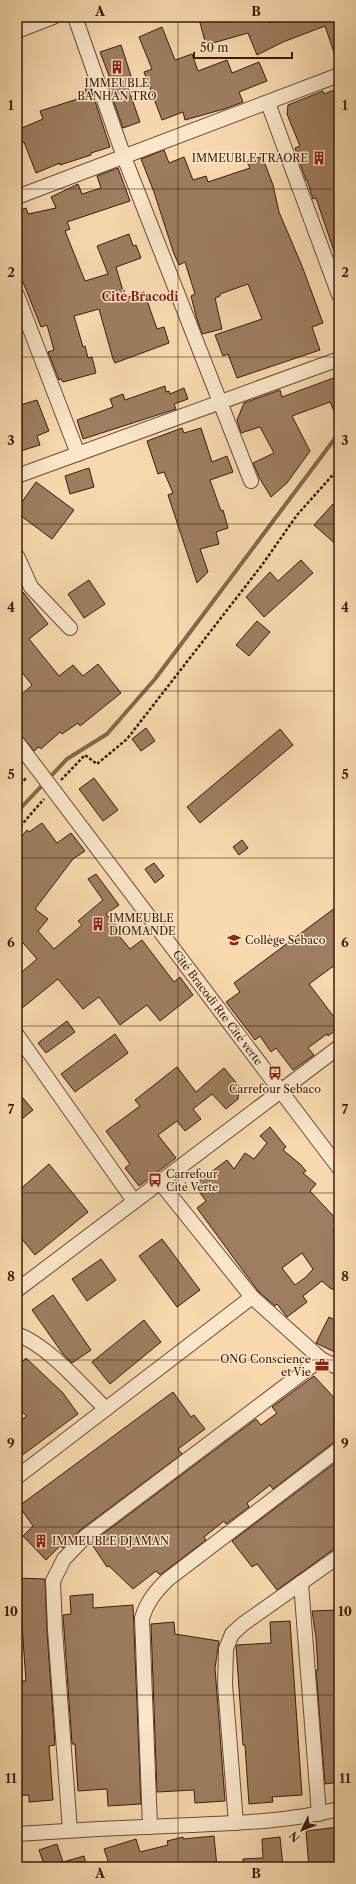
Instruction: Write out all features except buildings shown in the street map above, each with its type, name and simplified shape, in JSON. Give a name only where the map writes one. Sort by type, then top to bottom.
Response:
[{"type":"street","points":[[17,31],[53,17]]},
{"type":"street","points":[[76,17],[124,157],[251,481]]},
{"type":"street","points":[[17,197],[268,103],[339,74]]},
{"type":"street","points":[[268,103],[339,295]]},
{"type":"street","points":[[17,295],[78,454]]},
{"type":"street","points":[[17,476],[220,404],[339,359]]},
{"type":"street","points":[[17,556],[31,586],[70,628]]},
{"type":"street","name":"Cité Bracodi Rte Cité verte","points":[[17,742],[339,1168]]},
{"type":"street","points":[[17,1035],[134,1201]]},
{"type":"street","points":[[17,1290],[339,1047]]},
{"type":"street","points":[[160,1181],[252,1297],[320,1359],[339,1368]]},
{"type":"street","points":[[17,1477],[252,1297]]},
{"type":"street","points":[[17,1334],[26,1338],[52,1356],[106,1409]]},
{"type":"street","points":[[70,1830],[55,1630],[53,1581],[64,1559],[85,1537],[320,1359]]},
{"type":"street","points":[[150,1827],[142,1618],[145,1607],[153,1594],[167,1580],[339,1449]]},
{"type":"street","points":[[236,1823],[225,1684],[226,1649],[232,1634],[243,1624],[339,1556]]},
{"type":"street","points":[[302,1583],[319,1814]]},
{"type":"street","points":[[17,1834],[70,1830],[236,1823],[319,1814],[339,1809]]},
{"type":"path","points":[[17,830],[54,790],[64,776],[85,755],[97,764],[127,739],[262,565],[297,515],[339,468]]},
{"type":"waterway","points":[[17,812],[67,759],[107,734],[155,679],[339,433]]},
{"type":"place","name":"IMMEUBLE BANHAN TRO","points":[[117,67]]},
{"type":"place","name":"IMMEUBLE TRAORE","points":[[319,158]]},
{"type":"place","name":"IMMEUBLE DIOMANDE","points":[[98,924]]},
{"type":"place","name":"Collège Sebaco","points":[[234,940]]},
{"type":"place","name":"Carrefour Sebaco","points":[[275,1073]]},
{"type":"place","name":"Carrefour Cité Verte","points":[[155,1180]]},
{"type":"place","name":"ONG Conscience et Vie","points":[[322,1365]]},
{"type":"place","name":"IMMEUBLE DJAMAN","points":[[41,1541]]},
{"type":"district","name":"Cité Bracodi","points":[[140,297]]}]
